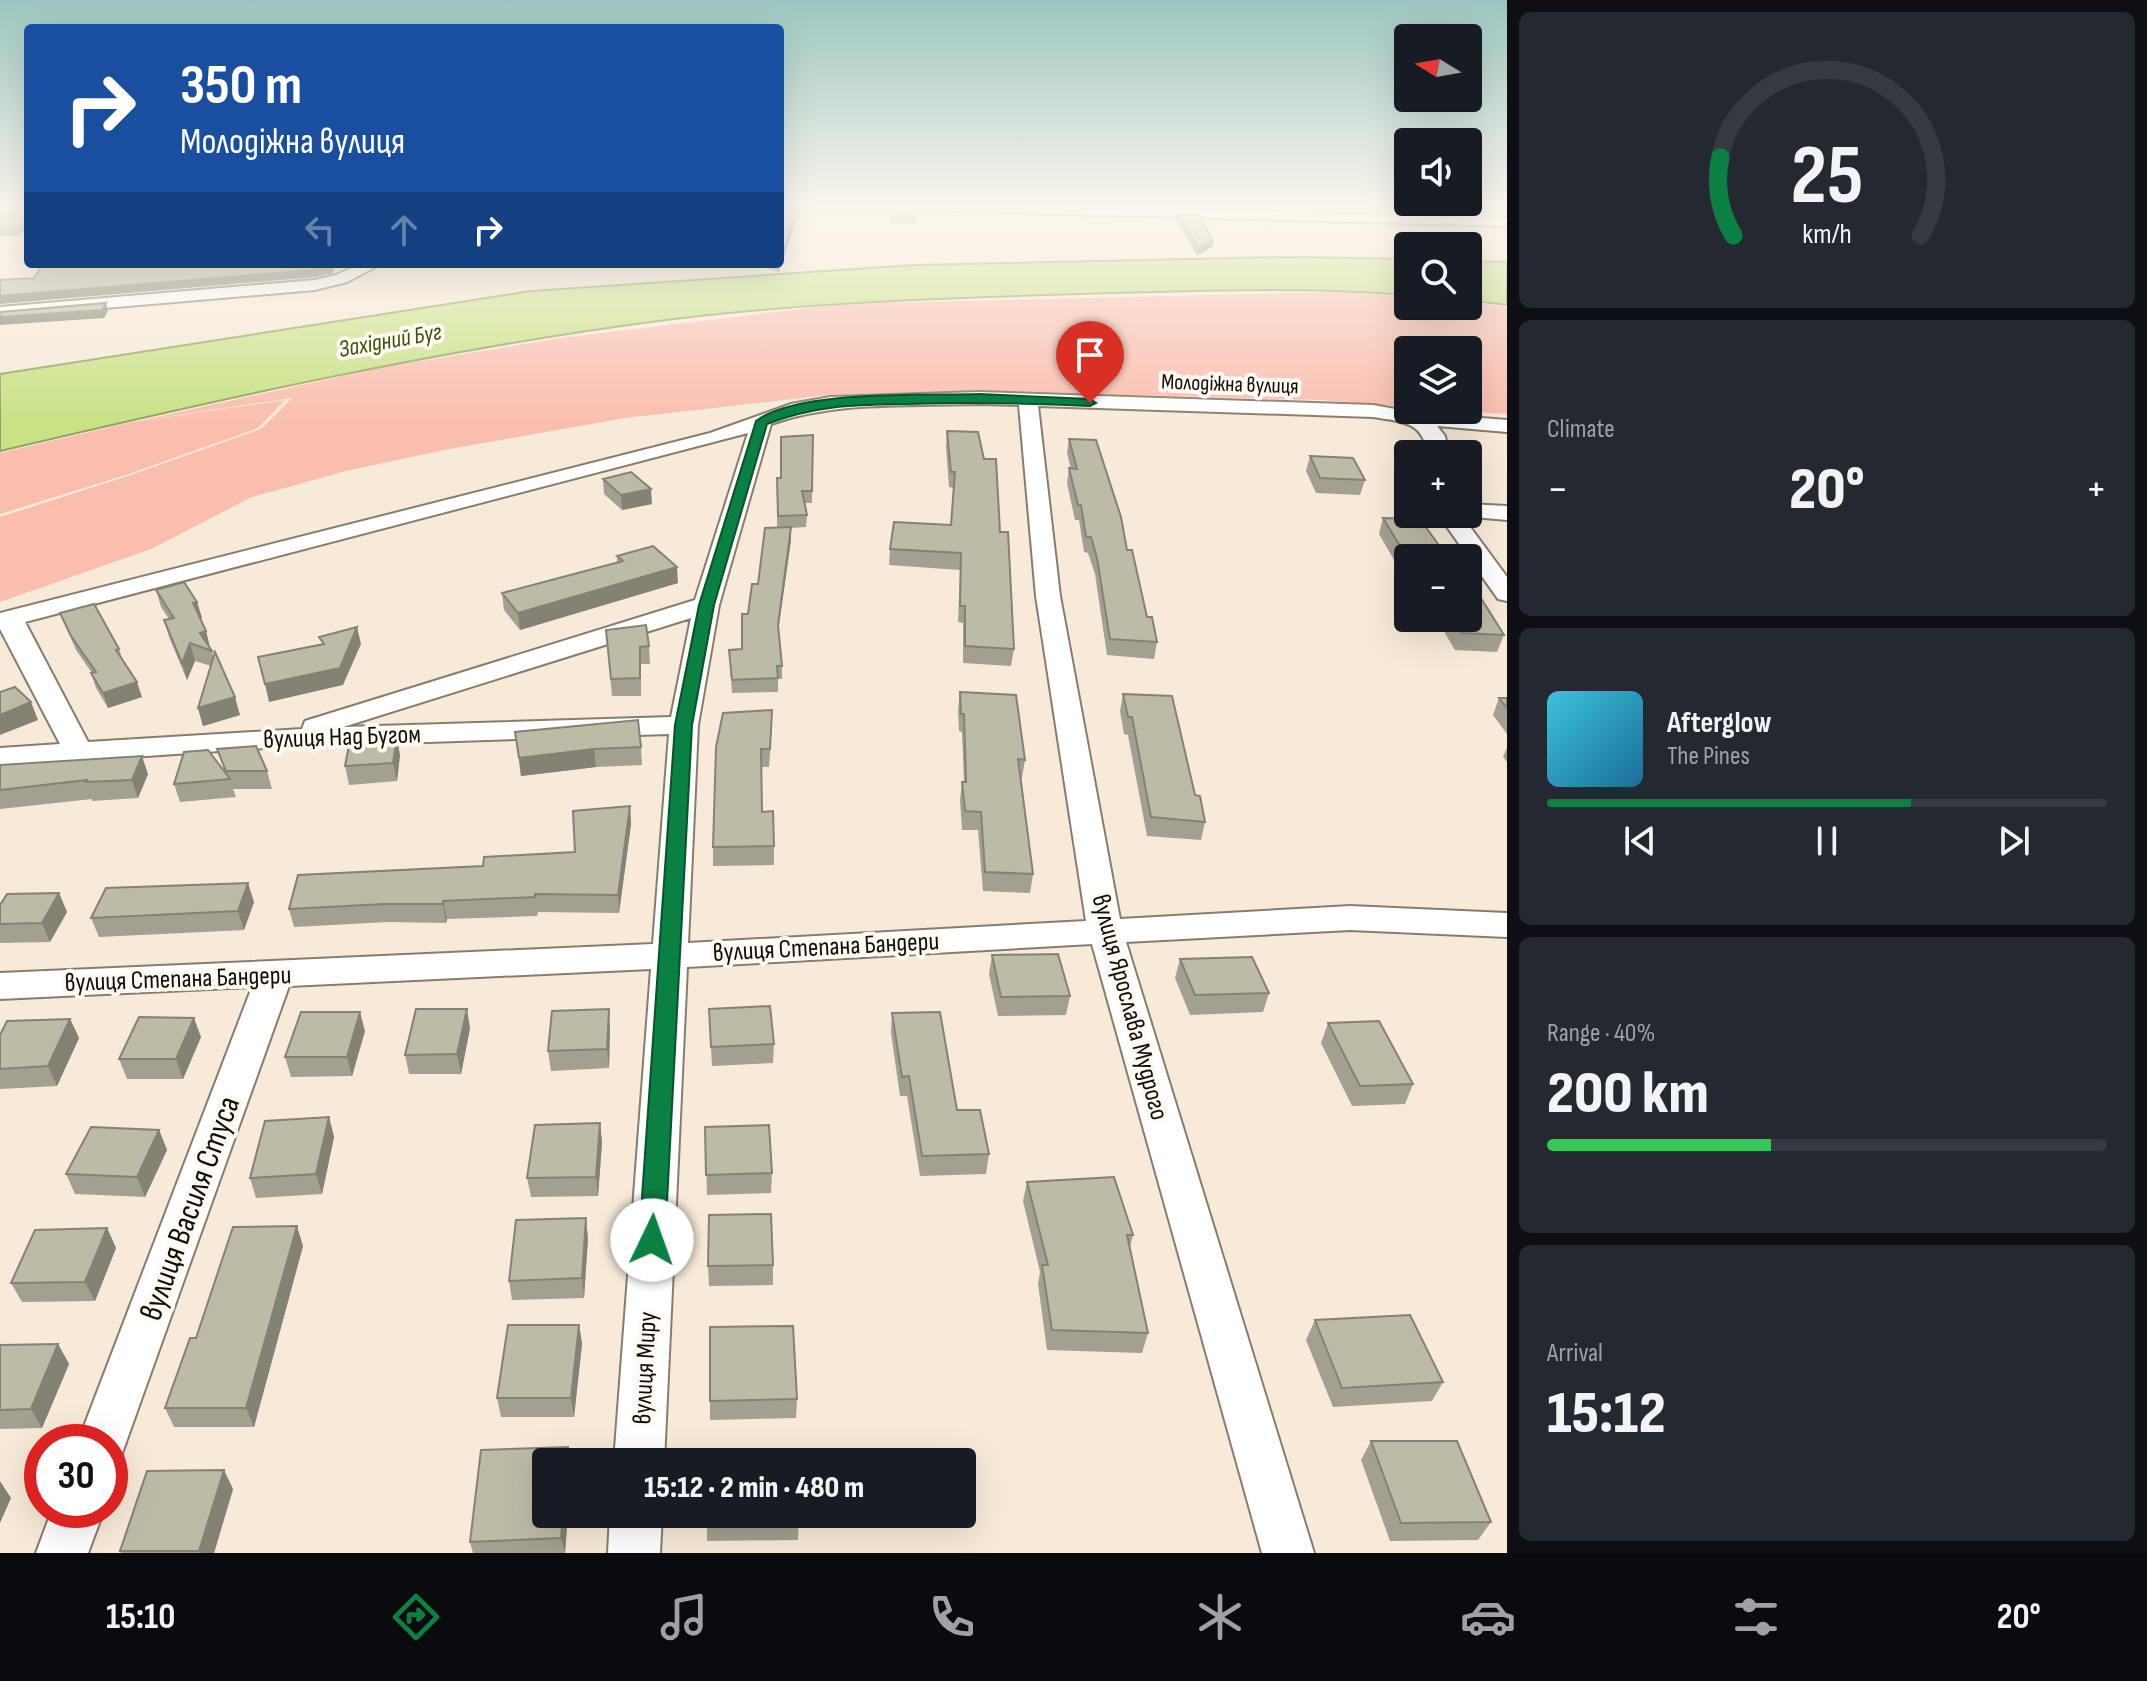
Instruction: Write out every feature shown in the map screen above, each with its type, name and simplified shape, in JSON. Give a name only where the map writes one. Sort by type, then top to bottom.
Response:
[{"type":"street","points":[[0,312],[315,285],[344,277]]},
{"type":"street","name":"Молодіжна вулиця","points":[[5,620],[717,437],[798,408],[830,403],[979,398],[1373,411],[1394,415]]},
{"type":"street","name":"вулиця Ярослава Мудрого","points":[[1028,401],[1048,596],[1105,930],[1288,1553]]},
{"type":"street","name":"вулиця Миру","points":[[640,1448],[684,725],[706,605],[762,421]]},
{"type":"street","points":[[1423,424],[1436,440]]},
{"type":"street","name":"Молодіжна вулиця","points":[[1482,424],[1507,426]]},
{"type":"street","points":[[1482,512],[1507,513]]},
{"type":"street","points":[[1459,528],[1507,594]]},
{"type":"street","points":[[279,738],[706,605]]},
{"type":"street","points":[[5,620],[79,753]]},
{"type":"street","name":"вулиця Над Бугом","points":[[0,757],[279,738],[684,725]]},
{"type":"street","name":"вулиця Степана Бандери","points":[[0,986],[668,956],[1350,918],[1507,925]]},
{"type":"street","name":"вулиця Василя Стуса","points":[[110,1424],[275,975]]},
{"type":"street","points":[[62,1553],[71,1528]]},
{"type":"street","points":[[634,1553],[635,1528]]},
{"type":"shaded area","points":[[1343,292],[1394,296],[1394,320],[1482,320],[1482,304],[1507,307],[1507,414],[1482,413],[1482,336],[1394,336],[1394,406],[1321,400],[963,391],[827,395],[625,418],[444,450],[346,471],[252,497],[151,549],[0,602],[0,517],[261,429],[292,398],[143,420],[379,368],[561,338],[842,304]]},
{"type":"shaded area","points":[[285,400],[258,428],[129,474],[0,514],[0,453],[132,422]]},
{"type":"water","name":"Західний Буг","points":[[731,277],[1394,277],[1394,294],[1285,290],[924,300],[821,305],[666,320],[414,360],[248,394],[0,451],[0,374],[531,291]]},
{"type":"water","points":[[1482,277],[1507,277],[1507,305],[1482,302]]},
{"type":"building","points":[[223,277],[0,296],[0,280]]},
{"type":"building","points":[[106,303],[102,310],[0,317],[0,312]]},
{"type":"building","points":[[947,431],[978,432],[984,459],[996,459],[1000,532],[1008,532],[1014,649],[965,646],[965,606],[960,606],[961,553],[890,549],[894,522],[951,525],[955,472],[951,472]]},
{"type":"building","points":[[813,435],[812,491],[802,491],[807,515],[778,516],[777,478],[781,478],[781,437]]},
{"type":"building","points":[[1069,439],[1096,440],[1121,517],[1127,550],[1132,550],[1147,617],[1152,617],[1157,642],[1110,639],[1097,558],[1091,537],[1086,537],[1081,505],[1078,505],[1069,468],[1077,469]]},
{"type":"building","points":[[1310,456],[1353,458],[1365,480],[1320,478]]},
{"type":"building","points":[[631,472],[651,489],[621,495],[603,479]]},
{"type":"building","points":[[1383,518],[1394,518],[1394,528],[1426,528],[1438,544],[1399,544]]},
{"type":"building","points":[[791,527],[778,625],[782,666],[777,666],[778,678],[732,680],[729,650],[742,649],[742,614],[748,614],[752,584],[758,584],[765,528]]},
{"type":"building","points":[[653,546],[677,567],[518,613],[502,593],[623,561],[617,556]]},
{"type":"building","points":[[184,582],[197,602],[193,603],[206,631],[200,633],[212,651],[190,643],[182,663],[164,620],[174,618],[156,590]]},
{"type":"building","points":[[1482,600],[1504,635],[1461,633],[1482,632]]},
{"type":"building","points":[[94,604],[119,649],[116,650],[137,682],[103,693],[91,673],[96,672],[71,636],[60,613]]},
{"type":"building","points":[[646,625],[649,646],[640,647],[640,678],[611,679],[606,630]]},
{"type":"building","points":[[357,627],[340,668],[265,684],[258,657],[324,644],[319,637]]},
{"type":"building","points":[[215,652],[235,697],[198,708]]},
{"type":"building","points":[[15,687],[31,702],[0,715],[0,692]]},
{"type":"building","points":[[960,692],[1016,695],[1025,760],[1018,759],[1033,874],[985,872],[981,812],[965,811],[962,782],[966,782],[964,714],[961,714]]},
{"type":"building","points":[[1123,694],[1172,696],[1195,795],[1200,796],[1205,822],[1151,817],[1132,717],[1128,717]]},
{"type":"building","points":[[772,710],[770,749],[761,749],[762,812],[773,811],[774,846],[713,847],[716,747],[723,713]]},
{"type":"building","points":[[638,720],[641,747],[519,758],[515,732]]},
{"type":"building","points":[[397,737],[393,763],[345,766],[350,740]]},
{"type":"building","points":[[256,746],[267,771],[226,771],[217,749]]},
{"type":"building","points":[[208,750],[230,779],[174,784],[184,752]]},
{"type":"building","points":[[142,756],[132,780],[87,780],[0,790],[0,765]]},
{"type":"building","points":[[630,806],[618,895],[535,894],[535,897],[443,901],[443,904],[289,909],[298,875],[483,866],[484,857],[575,852],[573,811]]},
{"type":"building","points":[[248,883],[238,911],[91,918],[106,888]]},
{"type":"building","points":[[59,893],[42,923],[0,924],[0,905],[7,894]]},
{"type":"building","points":[[1058,954],[1070,996],[1001,997],[992,955]]},
{"type":"building","points":[[1252,957],[1269,993],[1195,995],[1180,959]]},
{"type":"building","points":[[770,1006],[774,1044],[711,1047],[709,1009]]},
{"type":"building","points":[[416,1009],[467,1009],[457,1054],[405,1055]]},
{"type":"building","points":[[609,1009],[607,1049],[548,1051],[552,1011]]},
{"type":"building","points":[[301,1012],[360,1012],[347,1057],[285,1057]]},
{"type":"building","points":[[940,1012],[957,1110],[980,1110],[989,1154],[922,1156],[909,1076],[902,1077],[892,1013]]},
{"type":"building","points":[[139,1017],[194,1018],[176,1059],[119,1059]]},
{"type":"building","points":[[70,1019],[48,1066],[0,1069],[0,1035],[7,1021]]},
{"type":"building","points":[[1379,1021],[1413,1084],[1360,1086],[1328,1023]]},
{"type":"building","points":[[329,1117],[316,1174],[250,1178],[265,1121]]},
{"type":"building","points":[[600,1123],[596,1177],[527,1178],[535,1125]]},
{"type":"building","points":[[769,1125],[772,1173],[706,1175],[705,1127]]},
{"type":"building","points":[[91,1127],[159,1130],[137,1177],[66,1174]]},
{"type":"building","points":[[1114,1177],[1133,1235],[1127,1235],[1148,1333],[1052,1330],[1042,1265],[1048,1265],[1027,1182]]},
{"type":"building","points":[[771,1214],[773,1265],[708,1266],[709,1215]]},
{"type":"building","points":[[586,1218],[582,1278],[509,1281],[516,1220]]},
{"type":"building","points":[[297,1226],[246,1408],[165,1408],[190,1338],[196,1338],[233,1227]]},
{"type":"building","points":[[107,1228],[85,1282],[11,1283],[35,1230]]},
{"type":"building","points":[[1410,1315],[1443,1382],[1342,1388],[1315,1320]]},
{"type":"building","points":[[508,1325],[579,1325],[571,1398],[497,1398]]},
{"type":"building","points":[[793,1326],[797,1399],[710,1401],[710,1327]]},
{"type":"building","points":[[58,1344],[31,1409],[0,1410],[0,1345]]},
{"type":"building","points":[[1371,1441],[1457,1441],[1491,1522],[1401,1523]]},
{"type":"building","points":[[532,1448],[532,1528],[562,1528],[561,1538],[470,1542],[481,1450]]},
{"type":"building","points":[[224,1470],[199,1551],[120,1551],[147,1471]]},
{"type":"route","points":[[652,1240],[684,725],[706,605],[762,421],[798,408],[830,403],[979,398],[1090,403]]}]
